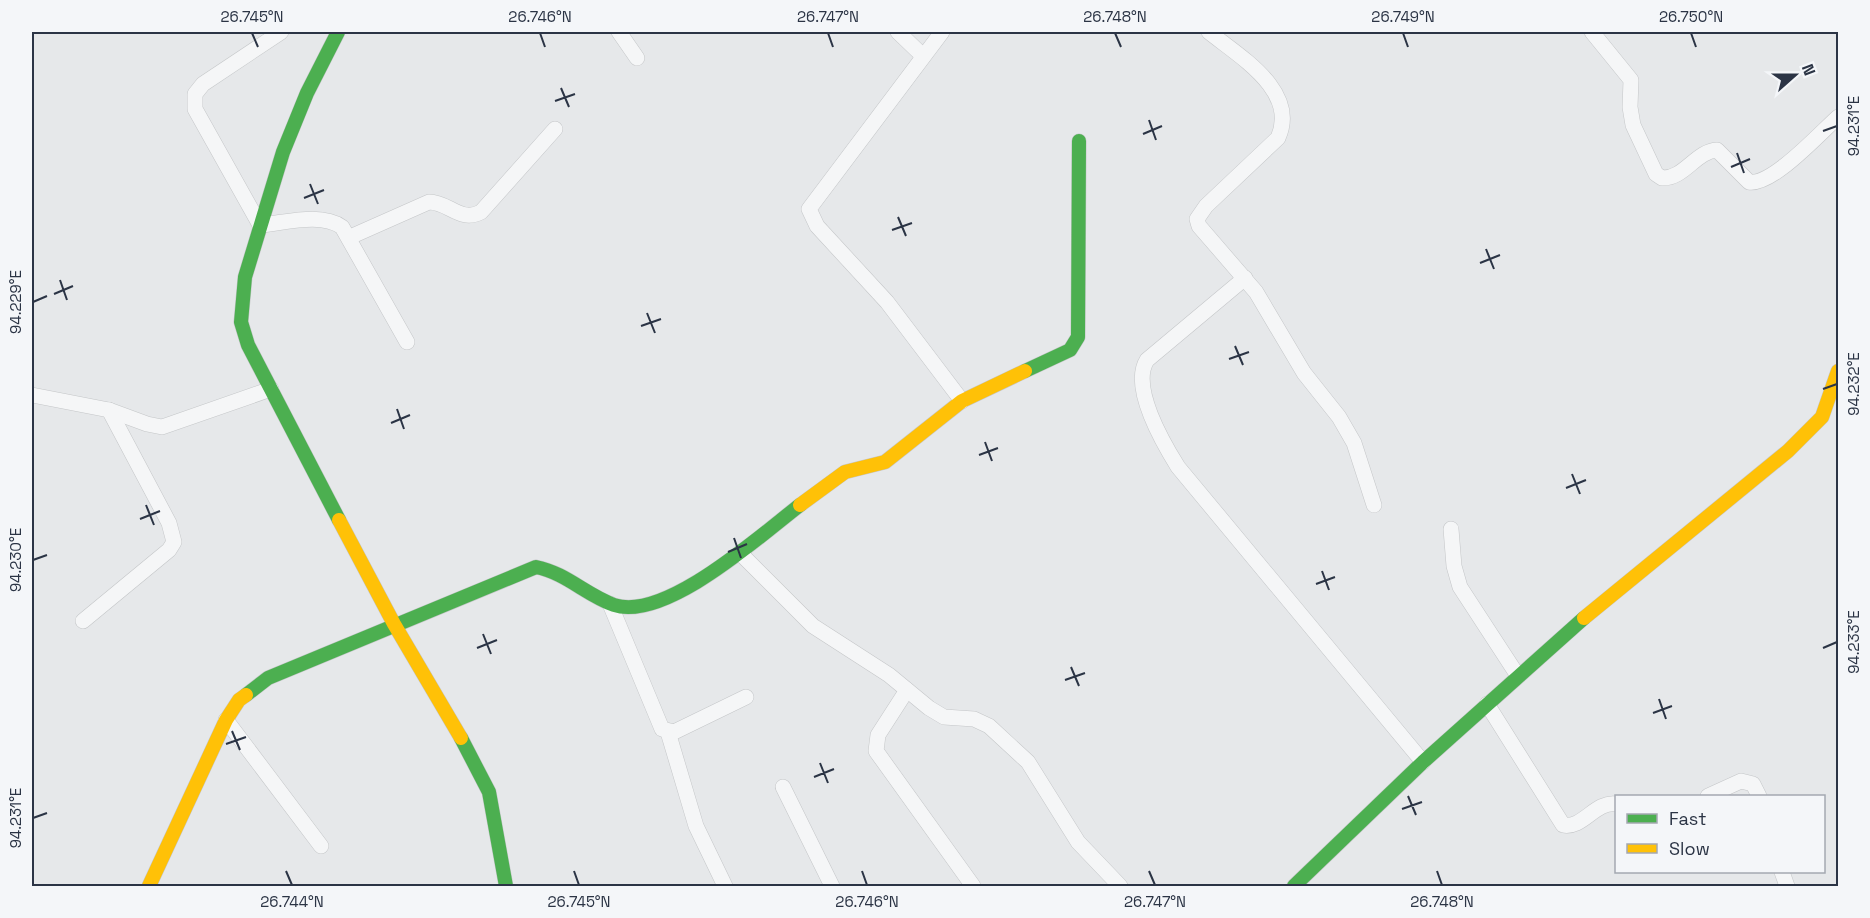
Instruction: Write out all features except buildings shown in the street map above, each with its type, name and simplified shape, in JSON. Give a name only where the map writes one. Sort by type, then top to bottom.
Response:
[{"type":"street","points":[[260,225],[200,120],[193,101],[203,84],[281,32]]},
{"type":"street","points":[[338,32],[307,93],[283,152],[245,277],[241,322],[248,345],[394,624],[467,747],[489,792],[506,886]]},
{"type":"street","points":[[619,32],[637,58]]},
{"type":"street","points":[[898,32],[923,56]]},
{"type":"street","points":[[942,32],[809,209],[817,226],[887,302],[962,401]]},
{"type":"street","points":[[1209,32],[1261,75],[1277,95],[1284,112],[1283,126],[1278,138],[1206,206],[1197,219],[1203,233],[1245,278],[1304,373],[1348,431],[1374,505]]},
{"type":"street","points":[[1592,32],[1631,80],[1630,106],[1634,125],[1656,174],[1662,178],[1677,174],[1707,153],[1717,150],[1749,182],[1755,183],[1773,175],[1839,117]]},
{"type":"street","points":[[350,237],[429,202],[441,202],[461,215],[474,216],[481,212],[555,129]]},
{"type":"street","points":[[149,886],[226,720],[239,700],[268,678],[536,567],[560,572],[610,604],[628,608],[652,605],[740,553],[840,475],[855,468],[876,467],[962,401],[1062,355],[1076,344],[1078,336],[1078,141]]},
{"type":"street","points":[[260,225],[328,220],[342,227],[350,237],[407,342]]},
{"type":"street","points":[[1245,278],[1147,360],[1142,368],[1144,388],[1154,425],[1178,467],[1423,762]]},
{"type":"street","points":[[1294,886],[1423,762],[1518,675],[1603,600],[1725,503],[1812,428],[1828,403],[1839,371]]},
{"type":"street","points":[[32,395],[109,410],[162,427],[271,389]]},
{"type":"street","points":[[83,621],[169,550],[174,542],[169,523],[109,410]]},
{"type":"street","points":[[1451,529],[1454,566],[1460,587],[1518,675]]},
{"type":"street","points":[[740,553],[813,626],[889,675],[944,717],[982,722],[1021,755],[1035,770],[1078,842],[1120,886]]},
{"type":"street","points":[[610,604],[658,722],[662,729],[668,732],[696,826],[725,886]]},
{"type":"street","points":[[907,690],[878,735],[876,751],[973,886]]},
{"type":"street","points":[[668,732],[746,697]]},
{"type":"street","points":[[1487,704],[1563,825],[1574,825],[1607,803],[1615,804]]},
{"type":"street","points":[[226,720],[321,846]]},
{"type":"street","points":[[1710,795],[1741,781],[1753,784],[1758,795]]},
{"type":"street","points":[[783,787],[832,886]]},
{"type":"traffic: fast","points":[[338,32],[307,93],[283,152],[245,277],[241,322],[248,345],[339,520]]},
{"type":"traffic: fast","points":[[1025,371],[1070,350],[1078,337],[1079,141]]},
{"type":"traffic: fast","points":[[246,695],[268,678],[536,567],[557,574],[614,605],[635,607],[659,601],[712,573],[800,505]]},
{"type":"traffic: fast","points":[[1294,886],[1423,762],[1584,618]]},
{"type":"traffic: fast","points":[[461,738],[489,792],[506,886]]},
{"type":"traffic: slow","points":[[800,505],[845,472],[885,462],[962,401],[1025,371]]},
{"type":"traffic: slow","points":[[1584,618],[1788,451],[1822,417],[1838,371]]},
{"type":"traffic: slow","points":[[339,520],[394,624],[461,738]]},
{"type":"traffic: slow","points":[[149,886],[226,720],[239,700],[246,695]]}]
